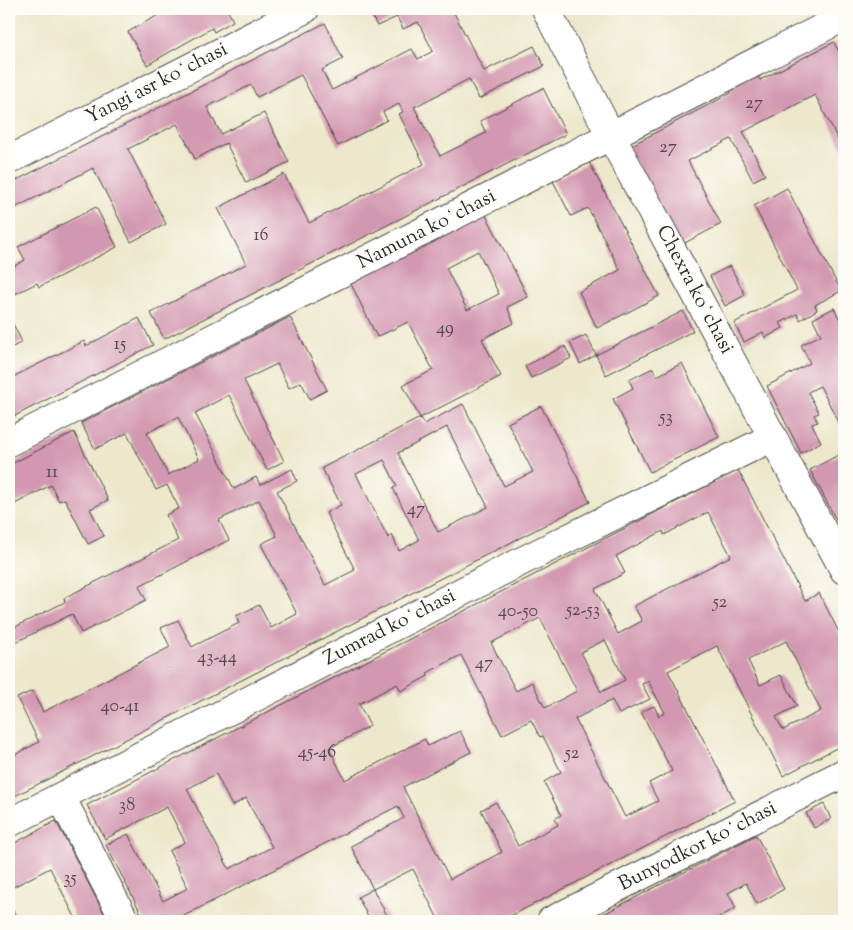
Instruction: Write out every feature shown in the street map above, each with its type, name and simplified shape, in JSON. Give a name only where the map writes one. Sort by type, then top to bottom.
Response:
[{"type":"street","name":"Yangi asr koʻchasi","points":[[9,160],[305,9]]},
{"type":"street","name":"Chexra koʻchasi","points":[[546,9],[611,136],[844,570]]},
{"type":"street","name":"Namuna koʻchasi","points":[[9,442],[844,18]]},
{"type":"street","name":"Zumrad koʻchasi","points":[[9,823],[518,563],[773,437]]},
{"type":"street","name":"Bunyodkor koʻchasi","points":[[551,921],[844,773]]},
{"type":"street","points":[[61,797],[125,921]]},
{"type":"building","points":[[169,9],[227,9],[233,21],[214,32],[212,28],[147,65],[128,32]]},
{"type":"building","points":[[368,9],[452,9],[484,71],[534,46],[544,66],[479,99],[469,79],[414,107],[440,156],[486,133],[480,121],[543,88],[566,134],[164,339],[151,313],[246,264],[218,208],[284,174],[309,223],[424,164],[399,114],[403,112],[399,104],[383,112],[387,120],[338,146],[301,75],[257,97],[251,85],[207,107],[221,134],[264,113],[289,162],[246,183],[226,143],[195,159],[177,124],[128,149],[166,224],[131,242],[93,168],[9,211],[9,184],[325,23],[343,59],[322,70],[332,90],[412,49],[418,59],[433,51],[418,22],[403,29],[397,17],[377,26]]},
{"type":"building","points":[[834,42],[844,61],[844,151],[815,95],[743,132],[765,175],[753,181],[731,139],[688,161],[721,224],[679,246],[628,147],[731,93],[728,88],[756,74],[760,80]]},
{"type":"building","points":[[589,162],[659,296],[597,328],[579,292],[620,270],[588,208],[571,216],[553,181]]},
{"type":"building","points":[[787,188],[841,291],[815,305],[817,310],[800,320],[797,314],[780,323],[783,328],[765,338],[763,332],[744,342],[734,323],[797,290],[754,206]]},
{"type":"building","points":[[96,207],[117,247],[39,287],[37,283],[9,297],[9,269],[25,260],[18,247]]},
{"type":"building","points":[[486,215],[528,297],[507,307],[514,323],[482,339],[501,376],[420,418],[403,385],[433,370],[408,322],[377,337],[351,284]],"holes":[[[478,251],[499,294],[467,310],[446,268]]]},
{"type":"building","points":[[730,266],[745,295],[725,306],[710,276]]},
{"type":"building","points":[[834,308],[844,328],[844,433],[820,386],[808,392],[819,413],[814,415],[818,422],[812,424],[821,442],[801,453],[767,386],[810,363],[801,345],[821,335],[813,319]]},
{"type":"building","points":[[683,311],[693,331],[606,375],[596,355]]},
{"type":"building","points":[[9,316],[22,342],[9,349]]},
{"type":"building","points":[[290,317],[327,390],[310,399],[301,382],[289,388],[277,364],[244,380],[284,461],[267,470],[229,395],[195,413],[234,489],[256,477],[260,485],[292,469],[297,481],[277,491],[325,585],[355,570],[326,513],[341,505],[322,468],[420,418],[424,424],[463,404],[504,486],[533,472],[508,423],[541,406],[590,502],[9,799],[9,758],[39,742],[17,698],[32,691],[43,712],[170,647],[161,628],[178,620],[192,647],[239,623],[236,616],[259,605],[271,628],[297,614],[261,544],[277,536],[259,500],[219,520],[229,540],[139,586],[146,600],[81,633],[72,614],[12,644],[9,639],[9,630],[65,602],[64,598],[178,540],[166,515],[179,508],[167,485],[156,490],[127,433],[95,449],[81,423]],"holes":[[[178,417],[199,459],[168,475],[147,433]],[[447,427],[488,507],[438,532],[398,453]],[[384,460],[397,486],[393,488],[419,540],[399,551],[392,535],[388,538],[356,474]]]},
{"type":"building","points":[[139,318],[153,345],[9,419],[9,379],[84,341],[86,346]]},
{"type":"building","points":[[586,335],[596,355],[580,364],[570,343]]},
{"type":"building","points":[[565,346],[571,358],[531,378],[525,366]]},
{"type":"building","points":[[682,363],[719,437],[650,472],[613,399],[633,388],[629,380],[653,368],[657,376]]},
{"type":"building","points":[[74,432],[108,500],[90,509],[104,536],[88,544],[65,499],[59,501],[51,485],[9,507],[9,465]]},
{"type":"building","points":[[844,452],[844,535],[810,470]]},
{"type":"building","points":[[738,470],[805,601],[819,593],[844,642],[844,744],[783,776],[717,646],[668,671],[735,801],[501,921],[428,921],[437,917],[413,869],[373,889],[351,846],[404,818],[398,806],[174,921],[145,921],[106,845],[128,834],[163,901],[188,888],[169,851],[185,842],[167,807],[105,839],[87,805]],"holes":[[[708,512],[731,556],[634,606],[642,621],[618,634],[595,589],[625,573],[616,556],[663,531],[664,535]],[[540,618],[577,691],[545,708],[532,682],[516,691],[491,643]],[[605,640],[625,680],[601,692],[581,652]],[[786,641],[821,711],[783,730],[776,717],[797,706],[781,675],[760,685],[748,660]],[[461,655],[502,735],[531,720],[540,737],[543,736],[561,772],[544,782],[561,815],[555,819],[558,825],[518,846],[496,802],[481,810],[502,852],[450,879],[403,787],[471,752],[460,731],[428,746],[425,739],[345,780],[329,748],[370,726],[359,704],[397,684],[401,691],[428,676],[427,673]],[[648,681],[665,713],[659,716],[654,706],[641,712],[672,771],[649,783],[658,801],[625,817],[575,719],[612,700],[619,714],[650,699],[642,684]],[[216,774],[232,806],[246,798],[272,847],[229,869],[187,789]]]},
{"type":"building","points":[[824,804],[831,819],[814,828],[806,813]]},
{"type":"building","points":[[56,821],[108,921],[77,921],[50,868],[9,889],[9,846]]},
{"type":"building","points":[[756,835],[784,889],[757,904],[746,883],[728,893],[736,908],[716,919],[717,921],[692,921],[689,917],[681,921],[590,921]]},
{"type":"building","points":[[373,889],[390,921],[370,921],[358,897]]},
{"type":"building","points":[[9,903],[18,921],[9,921]]}]
